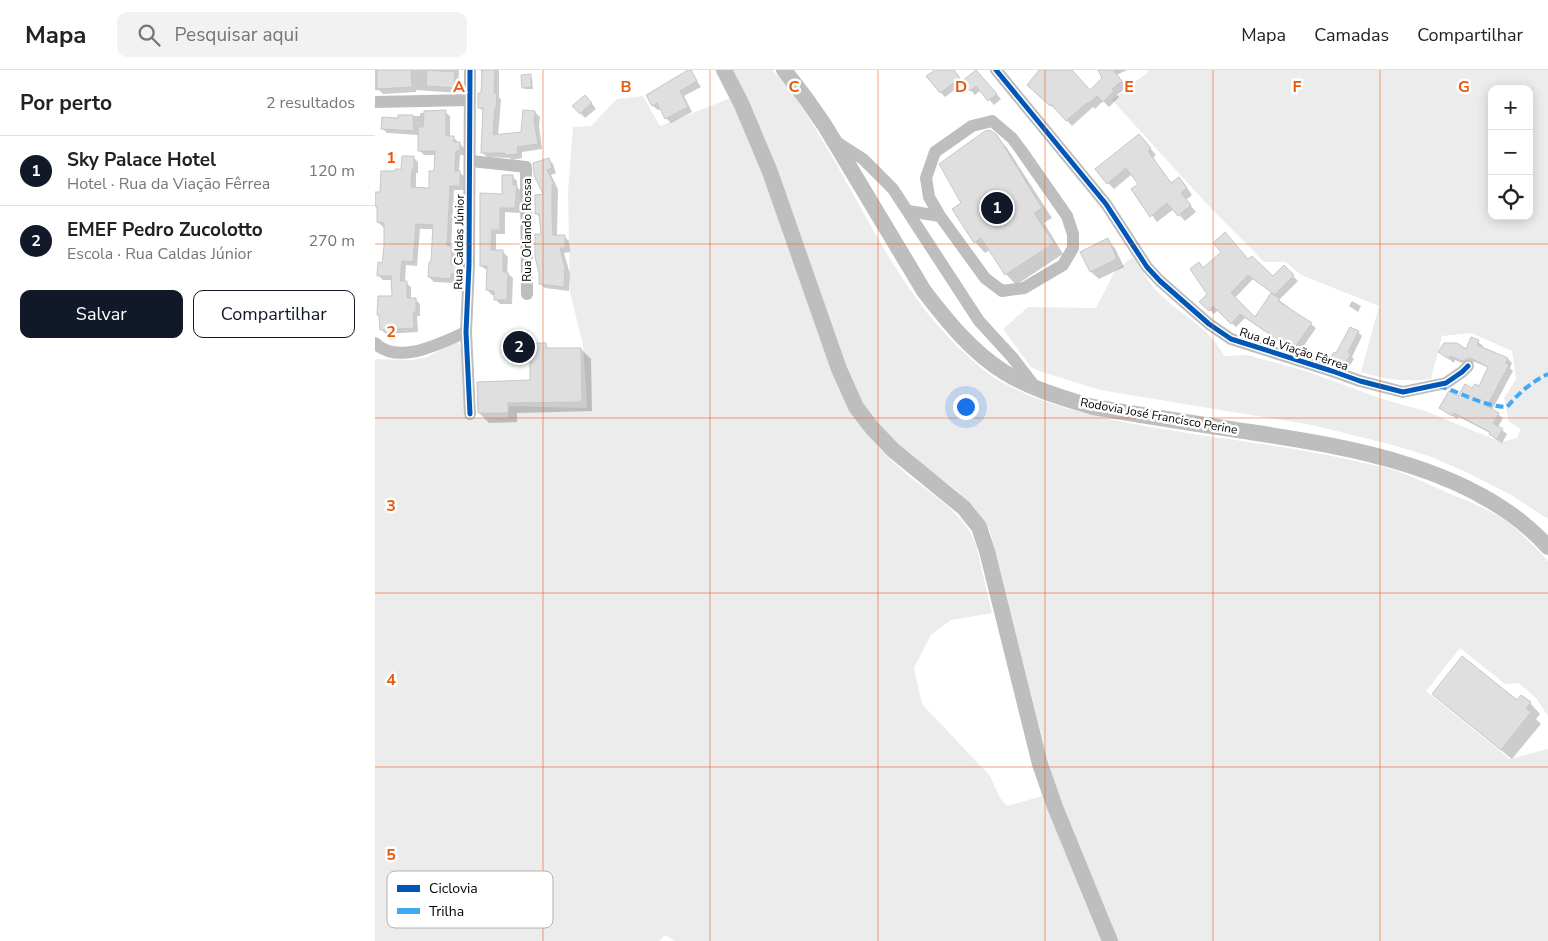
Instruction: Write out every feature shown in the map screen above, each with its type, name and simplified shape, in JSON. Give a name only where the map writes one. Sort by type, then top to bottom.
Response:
[{"type":"main road","points":[[724,70],[741,103],[770,172],[839,369],[856,407],[872,428],[893,450],[964,508],[979,527],[987,551],[1040,764],[1110,941]]},
{"type":"main road","name":"Rodovia José Francisco Perine","points":[[784,70],[833,139],[924,291],[942,316],[963,339],[1005,373],[1036,388],[1093,407],[1301,439],[1390,459],[1440,477],[1497,504],[1519,520],[1548,547]]},
{"type":"street","name":"Rua Caldas Júnior","points":[[469,414],[465,332],[469,265],[471,161],[470,70]]},
{"type":"street","name":"Rua da Viação Fêrrea","points":[[996,70],[1105,204],[1147,267],[1176,297],[1231,339],[1360,381],[1403,392],[1438,386],[1454,379],[1468,366]]},
{"type":"street","points":[[375,102],[470,100]]},
{"type":"street","points":[[908,211],[941,216],[985,278],[1002,291],[1024,288],[1063,265],[1073,248],[1073,234],[1067,216],[1012,138],[992,121],[972,126],[935,152],[926,178],[929,197],[941,216]]},
{"type":"street","points":[[833,139],[863,159],[893,189],[979,321],[1036,388]]},
{"type":"street","name":"Rua Orlando Rossa","points":[[471,161],[526,167],[527,294]]},
{"type":"street","points":[[375,343],[381,349],[390,352],[410,353],[433,346],[465,332]]},
{"type":"shaded area","points":[[733,70],[772,70],[781,80],[798,101],[833,158],[889,257],[920,303],[957,346],[995,378],[1041,400],[1107,418],[1179,432],[1318,453],[1394,470],[1493,513],[1522,535],[1548,561],[1548,716],[1536,698],[1519,683],[1505,684],[1460,648],[1426,691],[1510,759],[1548,749],[1548,941],[1117,941],[1110,919],[1055,788],[990,531],[969,502],[889,437],[863,403],[853,385]]},
{"type":"shaded area","points":[[1147,70],[1548,70],[1548,519],[1511,495],[1466,472],[1429,456],[1389,444],[1312,425],[1100,390],[1031,367],[1003,329],[1028,307],[1096,308],[1115,271],[1133,257],[1159,293],[1205,331],[1224,356],[1247,355],[1306,371],[1379,398],[1425,411],[1501,442],[1517,438],[1521,429],[1509,422],[1504,398],[1516,379],[1512,351],[1471,333],[1442,336],[1431,379],[1396,380],[1361,372],[1379,306],[1301,275],[1286,262],[1264,262],[1206,203],[1112,100],[1148,72]]},
{"type":"shaded area","points":[[643,96],[660,126],[733,97],[767,183],[848,406],[866,433],[887,456],[954,512],[963,522],[976,545],[992,613],[951,620],[931,635],[914,668],[922,704],[990,776],[1000,798],[1007,806],[1042,796],[1101,941],[675,941],[665,935],[659,941],[375,941],[375,359],[412,360],[427,357],[457,343],[462,350],[465,418],[508,418],[509,406],[587,408],[583,345],[570,292],[568,192],[573,127],[591,126],[617,99]]},
{"type":"building","points":[[377,70],[411,70],[412,87],[377,89]]},
{"type":"building","points":[[427,70],[455,72],[454,88],[426,86]]},
{"type":"building","points":[[482,70],[495,70],[494,93],[497,94],[493,135],[521,132],[523,110],[535,111],[534,120],[538,144],[517,147],[518,154],[481,153],[483,108],[478,108],[478,93],[481,93]]},
{"type":"building","points":[[691,70],[697,81],[680,91],[688,107],[665,119],[657,103],[652,106],[646,95]]},
{"type":"building","points":[[935,70],[954,70],[960,78],[940,93],[926,76]]},
{"type":"building","points":[[976,70],[997,94],[988,101],[976,86],[970,91],[961,82]]},
{"type":"building","points":[[1039,70],[1072,70],[1090,90],[1102,78],[1098,70],[1113,70],[1122,81],[1112,89],[1114,91],[1103,102],[1097,96],[1066,121],[1051,104],[1050,106],[1027,85]]},
{"type":"building","points":[[531,74],[531,87],[522,88],[521,75]]},
{"type":"building","points":[[585,95],[592,103],[580,114],[572,106]]},
{"type":"building","points":[[446,110],[446,136],[454,136],[454,142],[460,142],[460,151],[456,151],[455,171],[460,171],[460,186],[450,186],[447,246],[452,246],[451,263],[452,265],[459,265],[459,274],[451,274],[451,279],[428,277],[429,262],[431,262],[433,225],[416,224],[413,262],[402,261],[400,281],[407,281],[407,298],[416,298],[416,312],[413,312],[414,328],[380,330],[379,315],[377,315],[378,296],[392,296],[391,276],[377,276],[378,262],[382,263],[384,246],[384,223],[377,222],[377,206],[375,206],[375,192],[380,192],[381,171],[401,169],[402,156],[414,156],[411,187],[429,188],[429,171],[434,171],[435,151],[418,151],[418,127],[423,127],[424,111]]},
{"type":"building","points":[[398,115],[413,115],[414,131],[381,129],[382,117],[398,118]]},
{"type":"building","points":[[990,130],[997,135],[1042,208],[1034,213],[1054,243],[1005,275],[981,238],[974,243],[952,209],[961,203],[939,164],[985,131]]},
{"type":"building","points":[[1139,134],[1151,148],[1148,151],[1171,183],[1179,177],[1187,188],[1181,193],[1191,205],[1178,216],[1167,203],[1150,217],[1131,189],[1138,184],[1126,168],[1107,184],[1095,169]]},
{"type":"building","points":[[549,158],[552,168],[547,170],[554,184],[552,185],[553,235],[565,235],[565,248],[560,248],[565,268],[564,287],[539,284],[539,273],[535,257],[535,234],[541,234],[539,214],[535,214],[535,195],[543,194],[534,175],[533,163]]},
{"type":"building","points":[[502,175],[513,175],[513,185],[517,185],[515,208],[500,208],[500,230],[492,230],[491,250],[503,250],[503,272],[508,272],[507,300],[494,300],[494,291],[486,290],[487,266],[480,266],[480,193],[502,194]]},
{"type":"building","points":[[1225,232],[1248,259],[1252,256],[1273,276],[1284,265],[1294,275],[1275,295],[1248,275],[1231,293],[1255,317],[1271,293],[1280,299],[1278,301],[1312,323],[1293,350],[1240,314],[1231,324],[1213,306],[1209,311],[1199,302],[1207,294],[1190,269],[1199,262],[1203,268],[1221,252],[1213,243]]},
{"type":"building","points":[[1108,238],[1117,259],[1090,272],[1080,252]]},
{"type":"building","points":[[1350,327],[1359,331],[1348,352],[1351,354],[1343,366],[1329,360],[1334,352],[1336,353]]},
{"type":"building","points":[[1471,337],[1479,340],[1477,345],[1508,358],[1506,363],[1509,365],[1487,406],[1499,413],[1493,423],[1503,429],[1497,439],[1489,434],[1490,432],[1454,413],[1452,416],[1439,408],[1449,391],[1458,396],[1465,384],[1472,388],[1475,384],[1479,386],[1488,367],[1470,358],[1462,361],[1450,356],[1449,359],[1438,352],[1444,343],[1457,343],[1466,349]]},
{"type":"building","points":[[530,343],[546,343],[546,348],[581,348],[582,402],[508,403],[508,413],[478,413],[477,382],[530,380]]},
{"type":"building","points":[[1462,656],[1517,700],[1521,695],[1531,702],[1526,708],[1531,712],[1501,750],[1432,694]]},
{"type":"marked path","points":[[1439,386],[1481,402],[1507,407],[1526,388],[1548,374]]},
{"type":"cycle path","points":[[470,70],[469,265],[466,332],[470,414]]},
{"type":"cycle path","points":[[996,70],[1106,204],[1147,267],[1160,281],[1209,324],[1231,339],[1360,381],[1403,392],[1446,383],[1468,366]]},
{"type":"place","name":"Sky Palace Hotel","points":[[997,208]]},
{"type":"place","name":"EMEF Pedro Zucolotto","points":[[519,347]]}]
